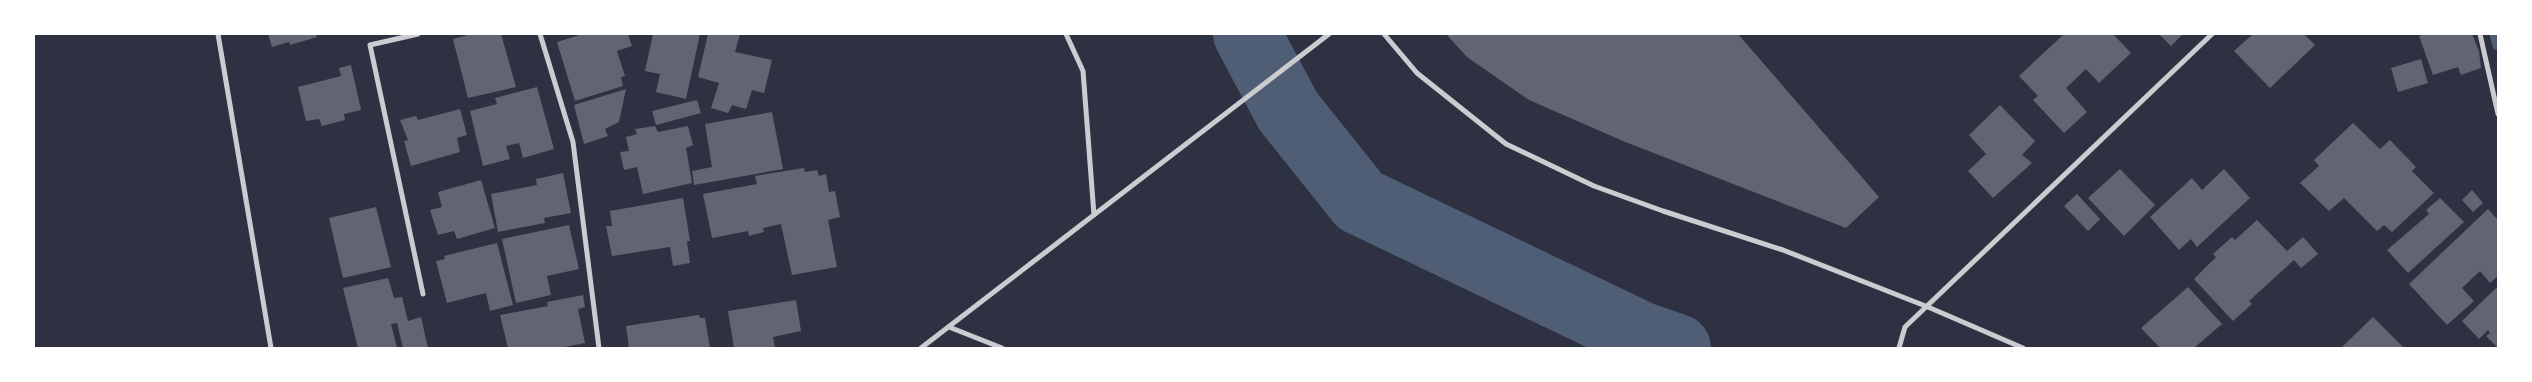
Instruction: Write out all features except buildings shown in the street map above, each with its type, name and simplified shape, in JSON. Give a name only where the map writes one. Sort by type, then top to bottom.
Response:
[{"type":"street","points":[[218,34],[272,348]]},
{"type":"street","points":[[418,34],[370,45],[423,294]]},
{"type":"street","points":[[540,34],[572,142],[598,348]]},
{"type":"street","points":[[1066,34],[1083,71],[1094,216]]},
{"type":"street","points":[[921,348],[1329,34]]},
{"type":"street","points":[[1384,34],[1418,72],[1506,144],[1594,186],[1663,212],[1783,250],[1928,307],[2023,348]]},
{"type":"street","points":[[1898,348],[1905,327],[2212,34]]},
{"type":"street","points":[[2480,34],[2498,114]]},
{"type":"street","points":[[949,327],[1002,348]]},
{"type":"waterway","points":[[1247,34],[1288,111],[1360,201],[1642,336],[1677,348]]},
{"type":"waterway","points":[[2495,34],[2498,45]]}]
